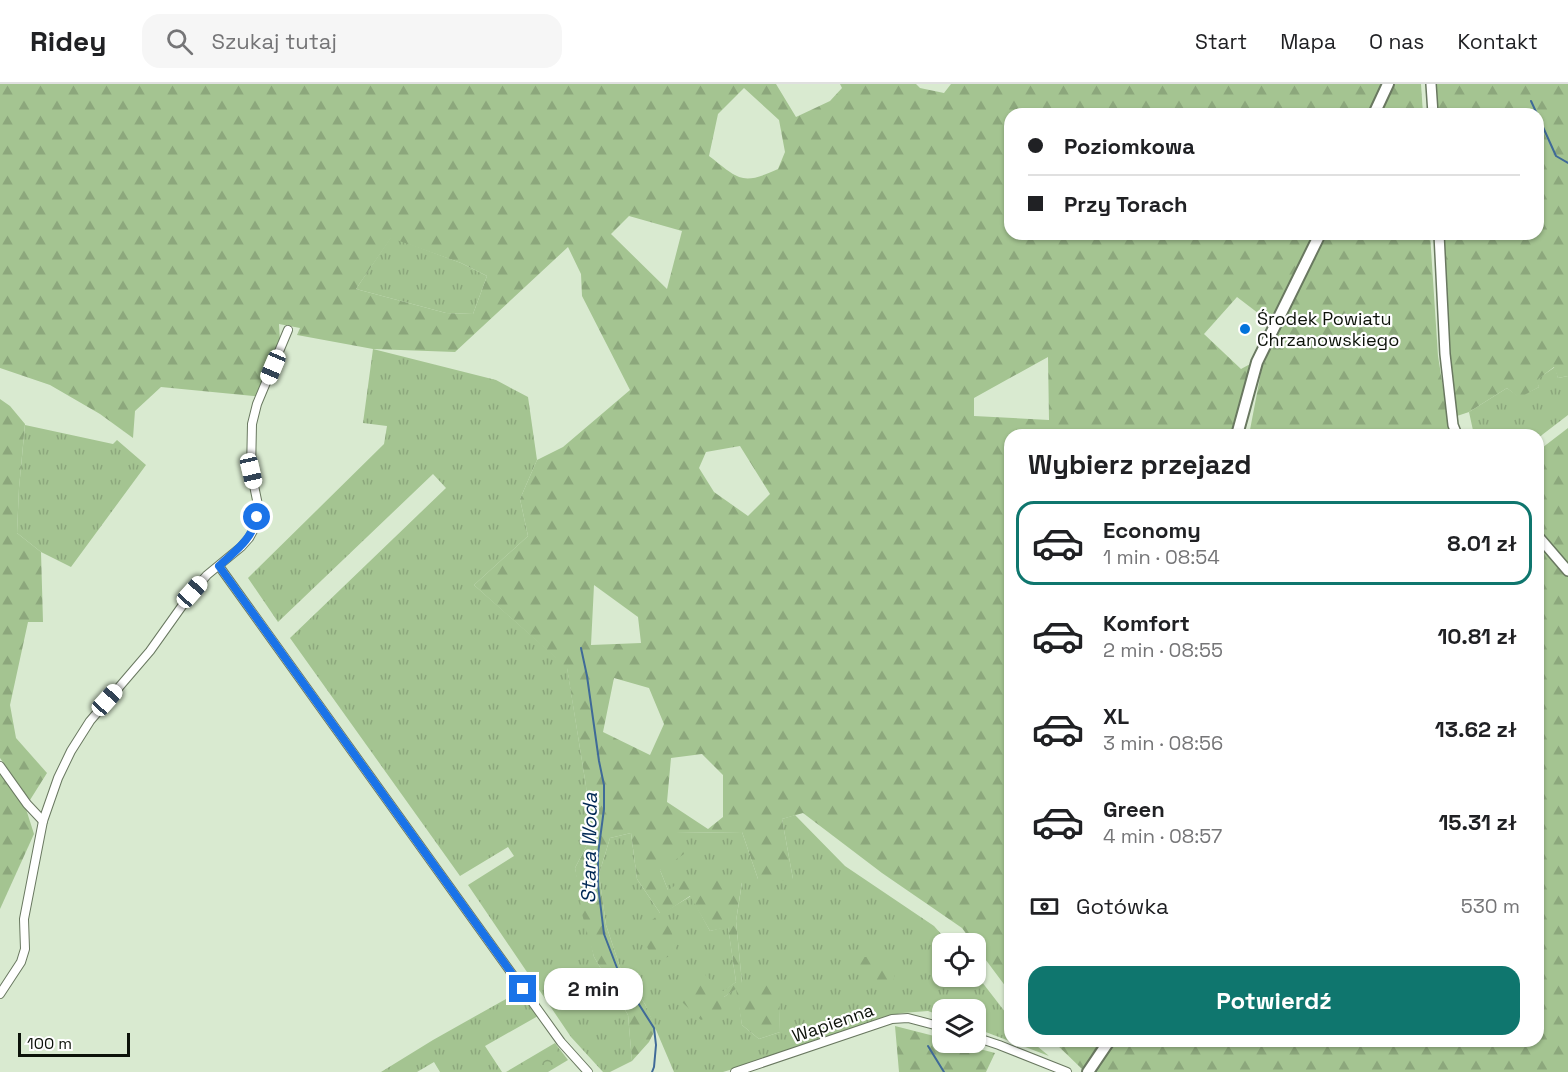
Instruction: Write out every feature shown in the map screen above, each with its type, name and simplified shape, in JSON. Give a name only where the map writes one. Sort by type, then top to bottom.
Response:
[{"type":"main road","points":[[1377,108],[1389,84]]},
{"type":"main road","points":[[1239,429],[1257,362],[1317,240]]},
{"type":"main road","points":[[1088,1072],[1105,1047]]},
{"type":"street","points":[[1431,84],[1433,108]]},
{"type":"street","points":[[1439,240],[1445,354],[1455,429]]},
{"type":"street","points":[[0,993],[21,962],[25,949],[24,919],[43,821],[70,751],[90,720],[150,651],[192,592],[207,575],[249,538],[254,529],[258,505],[251,471],[252,424],[257,404],[288,330]]},
{"type":"street","points":[[1544,543],[1568,571]]},
{"type":"street","points":[[219,566],[561,1042],[588,1072]]},
{"type":"street","points":[[0,766],[27,804],[43,821]]},
{"type":"street","name":"Wapienna","points":[[735,1072],[892,1019],[908,1018],[932,1024]]},
{"type":"street","points":[[986,1041],[1067,1072]]},
{"type":"green space","points":[[0,84],[776,84],[796,117],[830,101],[842,88],[840,84],[916,84],[920,88],[944,93],[951,84],[1385,84],[1374,108],[1004,108],[1004,240],[1311,240],[1271,323],[1237,297],[1204,334],[1241,369],[1252,363],[1236,429],[1004,429],[1004,984],[986,960],[986,933],[966,933],[962,928],[882,873],[803,813],[782,819],[793,879],[772,883],[758,879],[742,832],[676,833],[684,854],[660,870],[668,890],[692,875],[742,882],[736,921],[742,983],[779,983],[780,1032],[759,1039],[742,1025],[736,989],[724,997],[721,1011],[701,1020],[682,1002],[680,986],[702,972],[723,991],[736,982],[728,927],[710,931],[690,896],[666,912],[678,955],[653,960],[640,931],[660,913],[637,879],[631,833],[610,838],[599,874],[606,925],[621,970],[645,1004],[656,1028],[649,1042],[632,1061],[628,1015],[594,957],[582,914],[575,868],[589,841],[586,786],[567,668],[474,585],[528,536],[520,499],[537,460],[563,447],[630,390],[582,296],[581,274],[568,247],[455,352],[373,349],[297,335],[300,328],[279,324],[280,342],[263,397],[161,387],[135,411],[133,438],[100,414],[50,385],[0,368]],"holes":[[[744,88],[779,120],[785,152],[778,169],[748,178],[734,175],[709,156],[718,114]],[[629,216],[682,231],[667,289],[611,234]],[[391,238],[461,263],[487,276],[473,314],[446,313],[356,289]],[[1048,357],[1049,420],[974,416],[974,398]],[[740,446],[770,494],[748,516],[714,492],[699,468],[706,452]],[[594,585],[638,617],[641,643],[591,645]],[[614,678],[649,688],[664,724],[650,755],[603,732]],[[702,754],[723,775],[723,817],[708,829],[667,802],[671,758]]]},
{"type":"green space","points":[[1395,84],[1421,84],[1423,108],[1384,108]]},
{"type":"green space","points":[[1436,84],[1568,84],[1568,376],[1558,378],[1554,367],[1537,380],[1539,387],[1519,398],[1507,388],[1469,412],[1457,416],[1448,352],[1443,240],[1544,240],[1544,108],[1438,108]]},
{"type":"green space","points":[[391,237],[461,263],[487,276],[473,314],[446,313],[356,289]]},
{"type":"green space","points":[[1322,240],[1430,240],[1438,356],[1451,429],[1250,429],[1262,367]]},
{"type":"green space","points":[[373,349],[496,380],[528,397],[537,460],[520,499],[528,536],[474,585],[567,667],[586,786],[589,841],[575,868],[594,957],[628,1015],[632,1061],[610,1072],[603,1072],[571,1037],[468,885],[514,856],[508,847],[460,876],[290,638],[446,488],[433,474],[278,622],[248,578],[384,444],[387,426],[363,423]]},
{"type":"green space","points":[[1555,367],[1558,378],[1568,376],[1568,415],[1544,433],[1544,429],[1473,429],[1469,412],[1507,388],[1519,397],[1539,387],[1536,380]]},
{"type":"green space","points":[[0,399],[10,406],[25,424],[17,533],[41,552],[43,622],[28,622],[10,705],[16,738],[47,773],[30,800],[0,758]]},
{"type":"green space","points":[[25,425],[113,444],[117,440],[146,465],[71,567],[41,552],[17,533]]},
{"type":"green space","points":[[1568,428],[1568,564],[1544,538],[1544,446]]},
{"type":"green space","points":[[1544,549],[1568,576],[1568,1072],[1094,1072],[1112,1047],[1544,1047]]},
{"type":"green space","points":[[0,773],[26,809],[34,834],[0,909]]},
{"type":"green space","points":[[795,815],[845,866],[934,926],[940,933],[932,933],[932,987],[986,987],[1004,1011],[1004,1039],[986,1032],[986,999],[932,999],[932,1012],[902,1013],[884,1017],[776,1056],[723,1072],[674,1072],[645,1004],[621,970],[606,925],[599,874],[610,838],[631,833],[637,879],[660,913],[691,896],[710,931],[728,926],[736,982],[723,992],[724,997],[737,988],[742,1025],[759,1039],[780,1032],[778,983],[742,983],[736,921],[742,883],[668,890],[660,870],[676,833],[742,832],[758,879],[793,879],[782,819]]},
{"type":"green space","points":[[885,950],[896,970],[893,982],[868,983],[857,962],[864,957],[879,957]]},
{"type":"green space","points":[[520,991],[538,1016],[485,1046],[502,1072],[440,1072],[434,1062],[417,1072],[381,1072],[433,1040]]},
{"type":"green space","points":[[895,1026],[932,1035],[932,1053],[986,1053],[986,1051],[995,1053],[986,1072],[899,1072]]},
{"type":"green space","points":[[555,1043],[568,1060],[548,1072],[506,1072]]},
{"type":"green space","points":[[1025,1047],[1038,1047],[1049,1056]]},
{"type":"green space","points":[[1059,1047],[1098,1047],[1082,1069]]},
{"type":"waterway","points":[[1531,101],[1534,108]]},
{"type":"waterway","points":[[1544,129],[1556,156],[1568,163]]},
{"type":"waterway","name":"Stara Woda","points":[[581,648],[604,785],[604,809],[598,854],[598,885],[604,934],[619,973],[654,1028],[656,1045],[652,1072]]},
{"type":"waterway","points":[[928,1046],[944,1072]]},
{"type":"waterway","points":[[1095,1072],[1099,1066]]},
{"type":"place","name":"Środek Powiatu Chrzanowskiego","points":[[1245,329]]},
{"type":"route","points":[[257,517],[249,538],[219,566],[523,989]]}]
